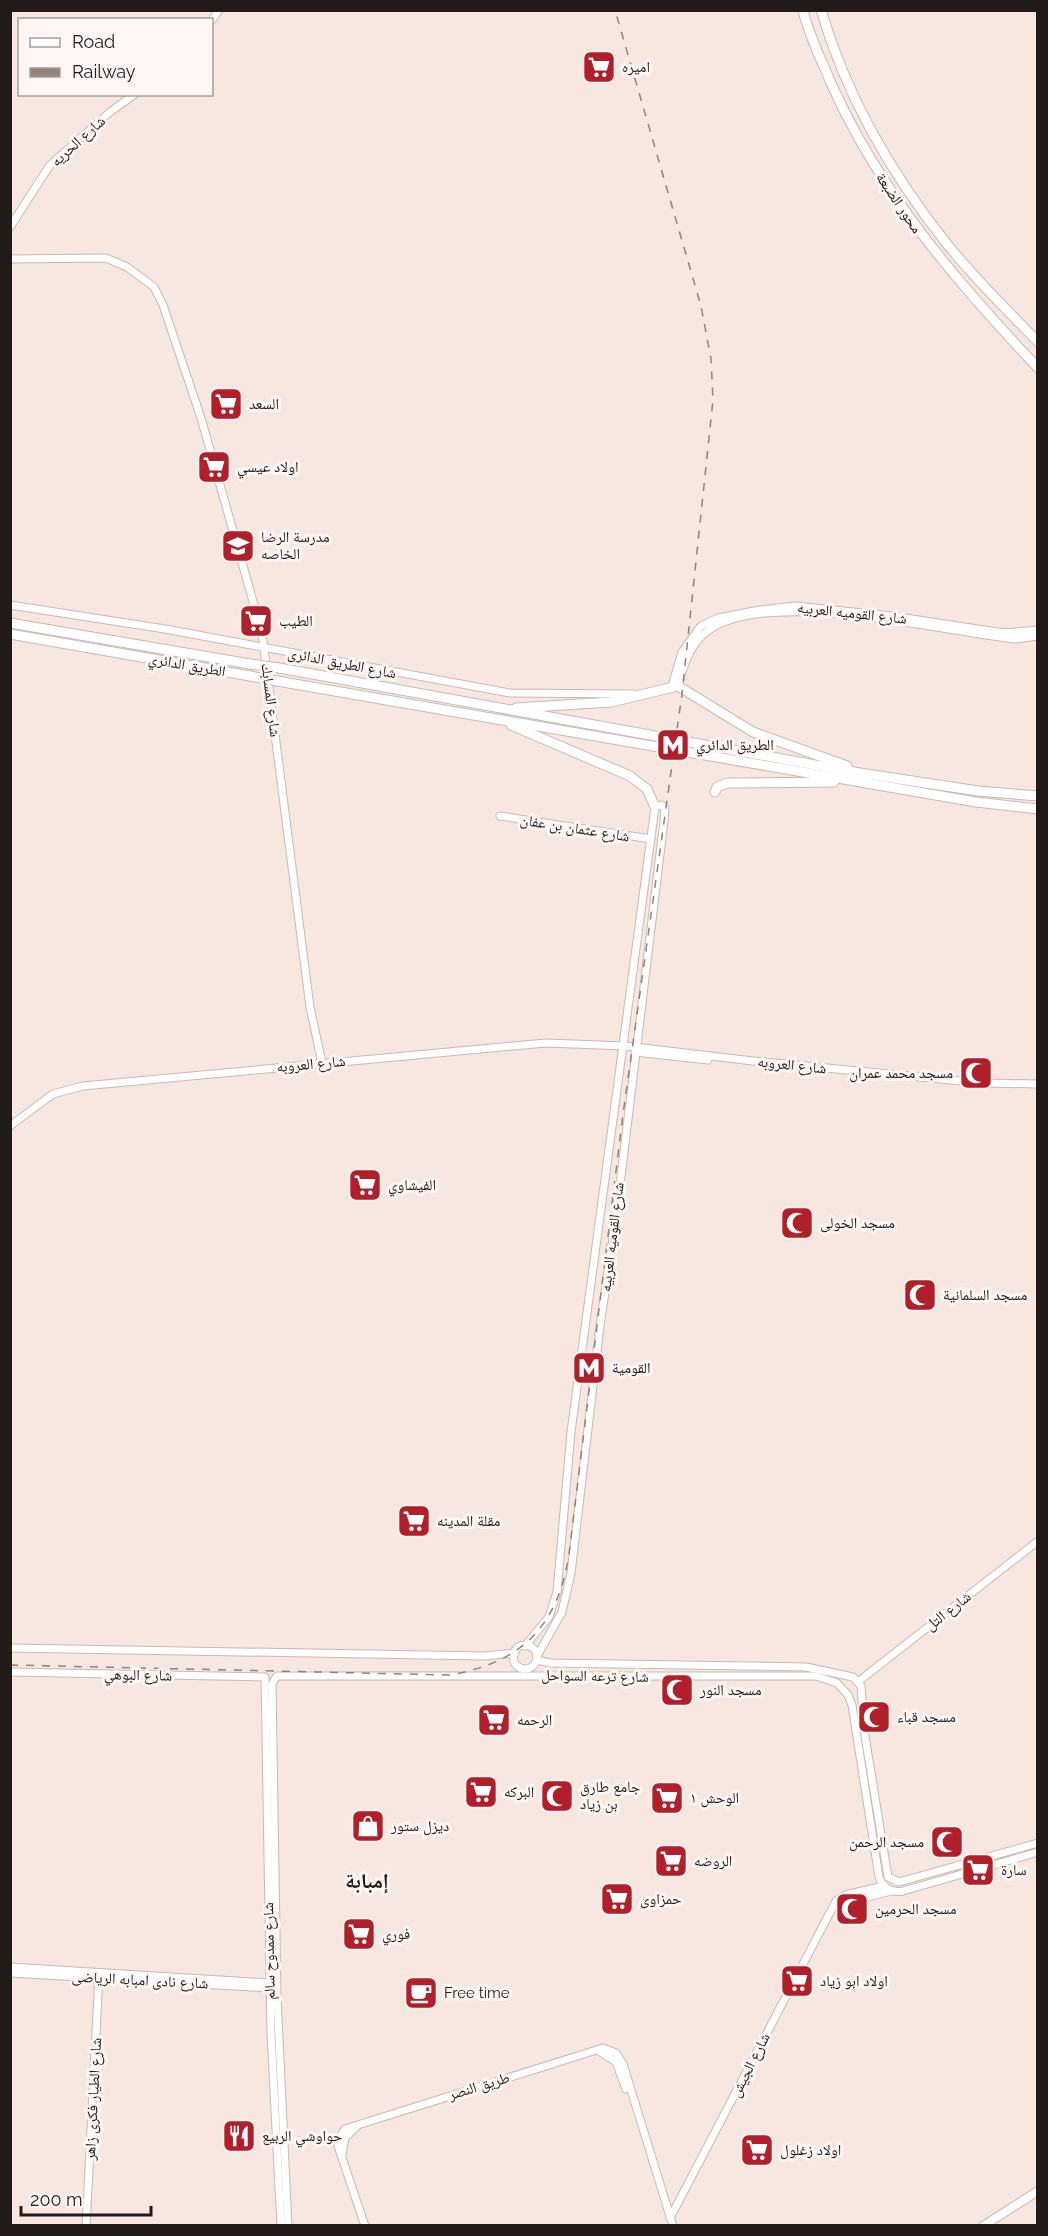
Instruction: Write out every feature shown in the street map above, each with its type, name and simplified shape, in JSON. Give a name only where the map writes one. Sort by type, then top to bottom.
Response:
[{"type":"highway","name":"محور الضبعة","points":[[803,10],[839,100],[861,145],[887,186],[935,254],[1038,368]]},
{"type":"highway","name":"محور الضبعة","points":[[821,10],[853,94],[900,179],[964,264],[1038,342]]},
{"type":"highway","name":"الطريق الدائري","points":[[10,623],[279,668],[487,712],[504,721],[976,802],[1038,809]]},
{"type":"highway","name":"الطريق الدائري","points":[[10,634],[277,681],[466,708]]},
{"type":"highway","points":[[505,710],[611,702],[675,686],[753,732],[860,773]]},
{"type":"highway","name":"الطريق الدائري","points":[[487,712],[505,710],[860,773],[1038,795]]},
{"type":"highway","points":[[504,721],[630,776],[647,789],[655,807]]},
{"type":"highway","points":[[715,792],[717,787],[727,783],[864,782]]},
{"type":"main road","points":[[983,2226],[1038,2190]]},
{"type":"main road","points":[[991,2226],[1038,2196]]},
{"type":"street","name":"شارع الحريه","points":[[10,227],[50,165],[110,112],[132,96]]},
{"type":"street","name":"شارع المسابك","points":[[10,260],[106,258],[127,267],[157,291],[201,418],[254,601],[264,648],[310,1007],[322,1063]]},
{"type":"street","name":"شارع الطريق الدائرى","points":[[10,605],[510,693],[640,694]]},
{"type":"street","name":"شارع القوميه العربيه","points":[[675,686],[682,652],[700,626],[717,618],[760,610],[795,606],[892,616],[1004,633],[1038,630]]},
{"type":"street","name":"شارع القوميه العربيه","points":[[675,686],[688,656],[703,634],[730,620],[774,613],[860,618],[1015,639],[1038,636]]},
{"type":"street","name":"شارع القوميه العربيه","points":[[525,1646],[549,1617],[557,1592],[572,1432],[655,807],[661,804],[665,810],[571,1573],[562,1612],[537,1658]]},
{"type":"street","name":"شارع عثمان بن عفان","points":[[500,816],[651,839]]},
{"type":"street","name":"شارع العروبه","points":[[10,1126],[47,1097],[65,1089],[539,1043],[623,1047],[627,1051],[635,1049],[719,1061],[723,1058],[982,1083],[1038,1084]]},
{"type":"street","name":"شارع التل","points":[[859,1681],[1038,1541]]},
{"type":"street","points":[[525,1646],[532,1648],[537,1658],[531,1668],[523,1673],[515,1663],[514,1653],[525,1646]]},
{"type":"street","name":"شارع البوهي","points":[[10,1648],[484,1656],[514,1653]]},
{"type":"street","name":"شارع ترعه السواحل","points":[[537,1658],[550,1663],[634,1666],[794,1666],[829,1670],[859,1681]]},
{"type":"street","points":[[634,1666],[634,1677]]},
{"type":"street","points":[[794,1666],[795,1675]]},
{"type":"street","name":"شارع البوهي","points":[[10,1672],[265,1677]]},
{"type":"street","name":"شارع ترعه السواحل","points":[[272,1684],[277,1676],[281,1675],[523,1673],[634,1677],[795,1675],[829,1679],[841,1686],[850,1697],[879,1877],[884,1886]]},
{"type":"street","name":"شارع ممدوح سالم","points":[[265,1677],[270,1985],[288,2226]]},
{"type":"street","points":[[859,1681],[888,1877],[899,1882],[986,1863]]},
{"type":"street","name":"شارع ممدوح سالم","points":[[272,1684],[275,2033],[281,2226]]},
{"type":"street","points":[[832,1908],[843,1902],[891,1891],[903,1891],[1032,1850],[1038,1843]]},
{"type":"street","points":[[884,1886],[891,1891]]},
{"type":"street","name":"شارع الجيش","points":[[670,2222],[832,1908],[842,1896],[884,1886]]},
{"type":"street","name":"شارع نادى امبابه الرياضى","points":[[10,1967],[99,1975],[270,1985]]},
{"type":"street","name":"شارع نادى امبابه الرياضى","points":[[10,1973],[99,1975]]},
{"type":"street","name":"شارع الطيار فكرى زاهر","points":[[86,2226],[99,1975]]},
{"type":"street","name":"طريق النصر","points":[[365,2226],[342,2158],[349,2133],[367,2121],[590,2051],[609,2055],[620,2070],[670,2222]]},
{"type":"railway","points":[[10,1665],[449,1675],[497,1661],[516,1650],[532,1637],[556,1602],[569,1554],[623,1114],[682,694],[713,400],[711,359],[701,306],[615,10]]},
{"type":"place","name":"اميره","points":[[599,67]]},
{"type":"place","name":"السعد","points":[[226,404]]},
{"type":"place","name":"اولاد عيسي","points":[[214,467]]},
{"type":"place","name":"مدرسة الرضا الخاصه","points":[[238,546]]},
{"type":"place","name":"الطيب","points":[[256,621]]},
{"type":"place","name":"الطريق الدائري","points":[[673,745]]},
{"type":"place","name":"مسجد محمد عمران","points":[[976,1073]]},
{"type":"place","name":"الفيشاوي","points":[[365,1185]]},
{"type":"place","name":"مسجد الخولى","points":[[797,1223]]},
{"type":"place","name":"مسجد السلمانية","points":[[920,1295]]},
{"type":"place","name":"القومية","points":[[589,1368]]},
{"type":"place","name":"مقلة المدينه","points":[[414,1521]]},
{"type":"place","name":"مسجد النور","points":[[677,1690]]},
{"type":"place","name":"مسجد قباء","points":[[874,1717]]},
{"type":"place","name":"الرحمه","points":[[494,1720]]},
{"type":"place","name":"البركه","points":[[481,1792]]},
{"type":"place","name":"جامع طارق بن زياد","points":[[557,1796]]},
{"type":"place","name":"الوحش ١","points":[[667,1798]]},
{"type":"place","name":"ديزل ستور","points":[[368,1826]]},
{"type":"place","name":"مسجد الرحمن","points":[[947,1842]]},
{"type":"place","name":"الروضه","points":[[671,1861]]},
{"type":"place","name":"سارة","points":[[978,1870]]},
{"type":"place","name":"حمزاوى","points":[[617,1899]]},
{"type":"place","name":"مسجد الحرمين","points":[[852,1909]]},
{"type":"place","name":"فوري","points":[[359,1934]]},
{"type":"place","name":"اولاد ابو زياد","points":[[797,1981]]},
{"type":"place","name":"Free time","points":[[421,1993]]},
{"type":"place","name":"حواوشي الربيع","points":[[239,2136]]},
{"type":"place","name":"اولاد زغلول","points":[[757,2150]]},
{"type":"district","name":"إمبابة","points":[[367,1881]]}]
